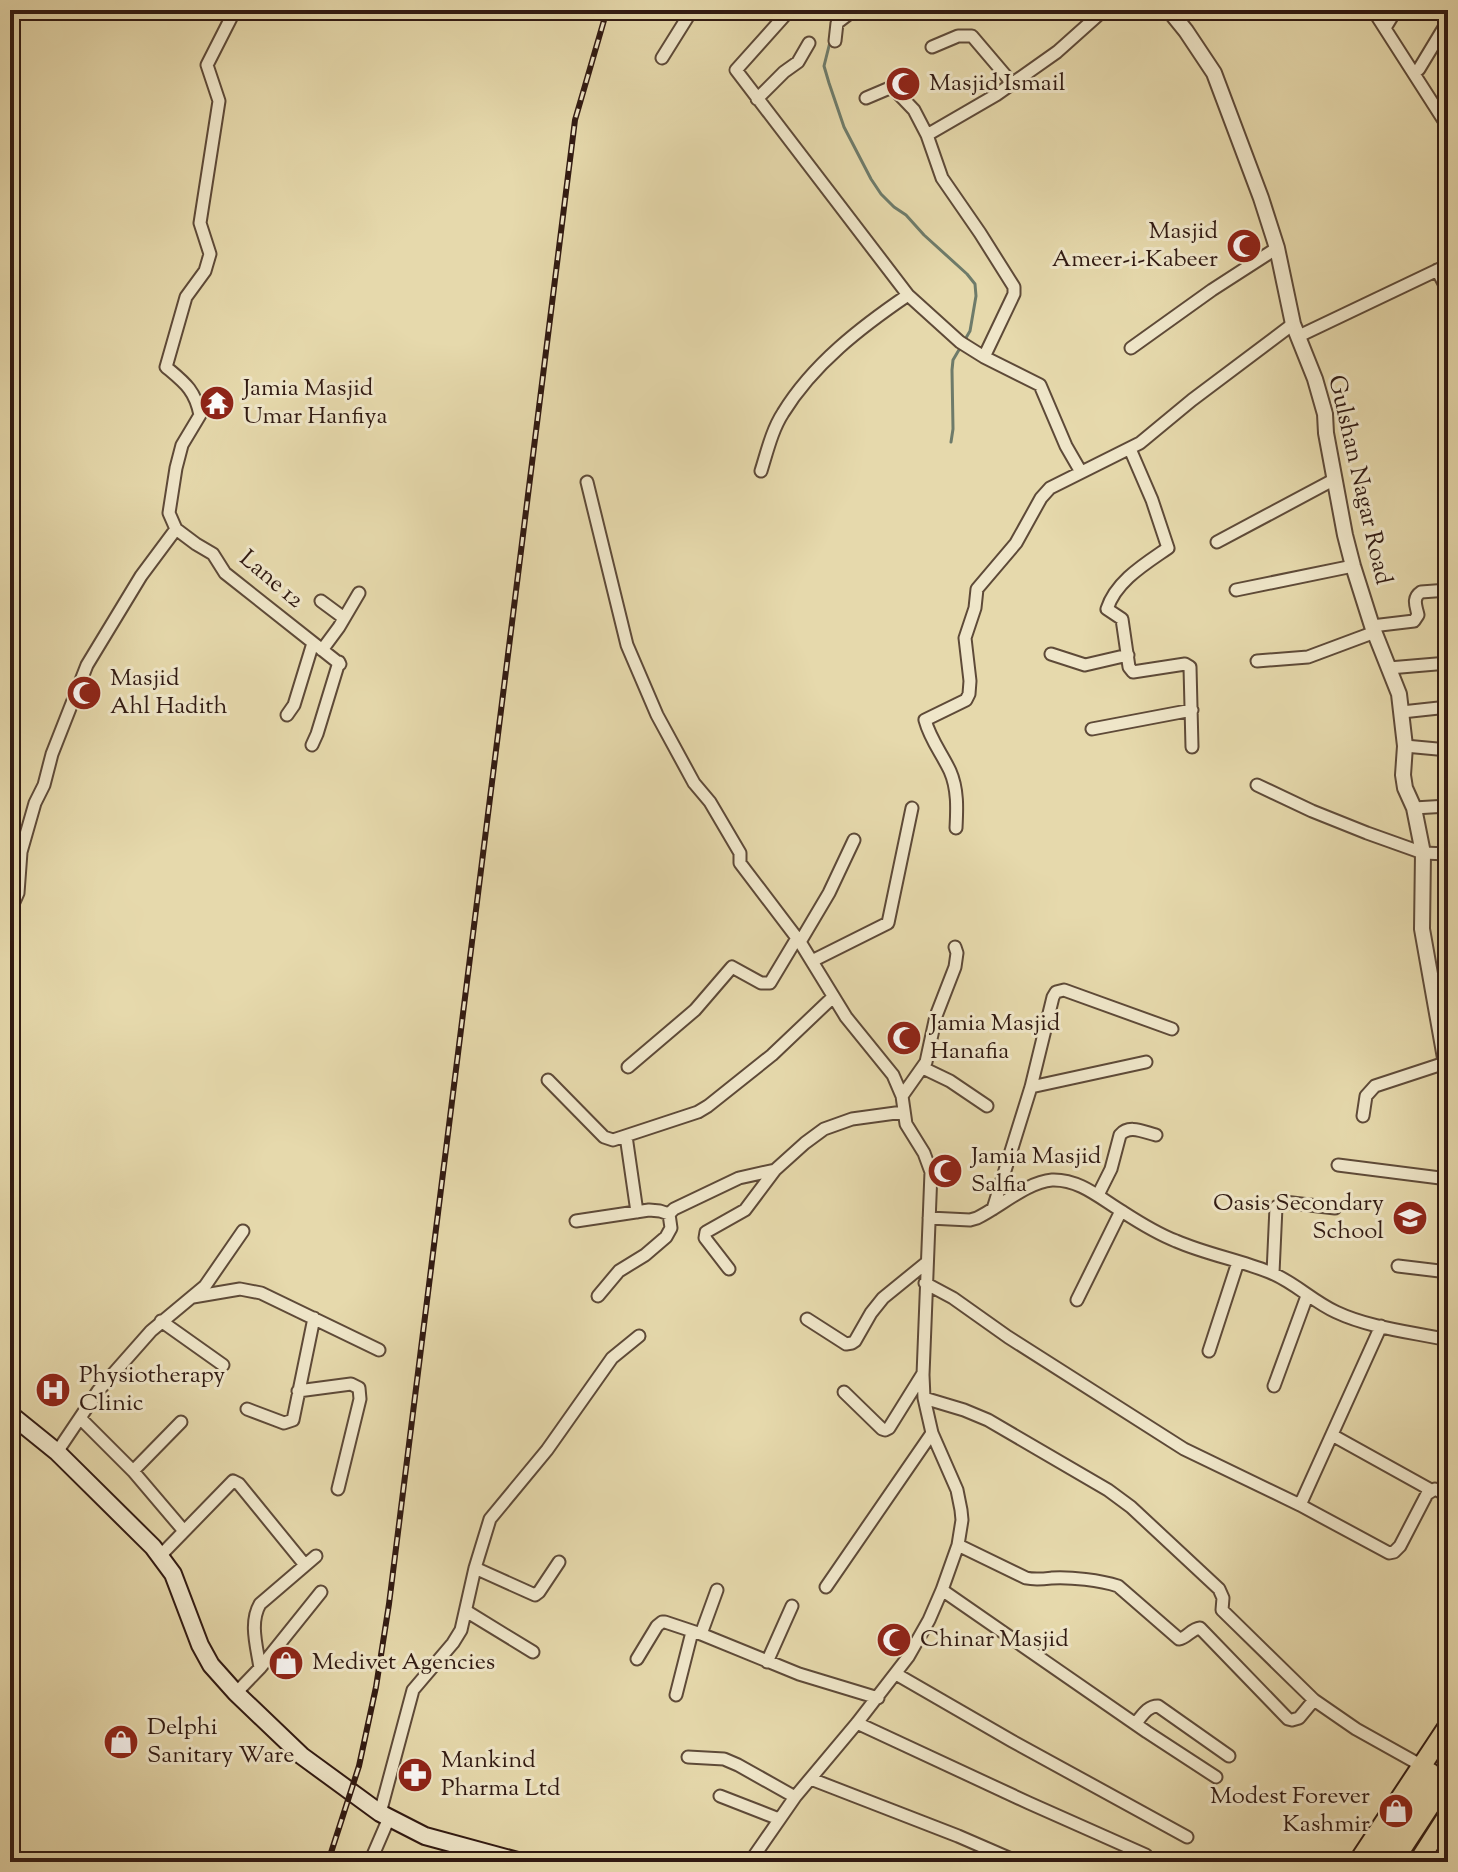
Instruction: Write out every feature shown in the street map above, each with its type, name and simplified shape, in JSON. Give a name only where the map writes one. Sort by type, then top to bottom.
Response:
[{"type":"highway","points":[[1393,1862],[1434,1772],[1448,1726]]},
{"type":"highway","points":[[1375,1862],[1448,1748]]},
{"type":"highway","points":[[1358,1862],[1434,1772]]},
{"type":"highway","points":[[1418,1862],[1448,1815]]},
{"type":"main road","points":[[10,1414],[57,1452],[153,1547],[173,1574],[200,1645],[211,1665],[302,1756],[385,1816],[425,1836],[521,1862]]},
{"type":"street","points":[[10,911],[18,893],[21,852],[35,803],[87,665],[141,576],[176,529],[169,513],[176,468],[182,445],[200,415],[197,400],[189,387],[166,367],[186,297],[205,271],[210,254],[200,223],[219,101],[207,65],[235,10]]},
{"type":"street","points":[[662,58],[692,10]]},
{"type":"street","points":[[835,41],[837,23],[854,10]]},
{"type":"street","points":[[927,135],[996,95],[1057,52],[1104,10]]},
{"type":"street","name":"Gulshan Nagar Road","points":[[1169,10],[1214,73],[1277,248],[1296,330],[1325,414],[1326,433],[1353,566],[1399,694],[1405,746],[1403,775],[1414,808],[1423,853],[1422,929],[1446,1069]]},
{"type":"street","points":[[1373,10],[1447,120]]},
{"type":"street","points":[[1385,28],[1396,10]]},
{"type":"street","points":[[787,13],[736,70],[908,295],[960,342],[1040,385],[1066,446],[1081,472]]},
{"type":"street","points":[[1414,72],[1419,69],[1448,21]]},
{"type":"street","points":[[932,47],[958,36],[972,36],[1012,83]]},
{"type":"street","points":[[757,99],[798,62],[809,43]]},
{"type":"street","points":[[866,98],[892,87],[914,110],[927,135],[942,178],[1014,287],[1014,294],[984,357]]},
{"type":"street","points":[[1131,348],[1277,248]]},
{"type":"street","points":[[956,828],[957,803],[952,774],[925,720],[966,700],[970,681],[965,638],[975,608],[977,589],[1016,543],[1050,488],[1140,443],[1192,400],[1296,330],[1443,268],[1448,291]]},
{"type":"street","points":[[761,471],[781,416],[804,382],[872,319],[908,295]]},
{"type":"street","points":[[1130,449],[1168,548],[1134,571],[1110,600],[1107,609],[1122,619],[1129,667],[1133,672],[1188,664],[1191,670],[1192,747]]},
{"type":"street","points":[[1217,542],[1335,479]]},
{"type":"street","points":[[587,482],[627,645],[657,715],[694,783],[710,802],[740,853],[740,863],[798,940],[854,1028],[888,1067],[902,1096],[909,1130],[930,1167],[924,1398],[932,1433],[959,1497],[962,1520],[958,1545],[942,1590],[917,1643],[878,1698],[795,1797],[750,1862]]},
{"type":"street","name":"Lane 12","points":[[176,529],[213,554],[225,573],[339,663],[312,745]]},
{"type":"street","points":[[1236,590],[1353,566]]},
{"type":"street","points":[[1257,661],[1308,657],[1374,629],[1414,621],[1418,615],[1417,594],[1448,590]]},
{"type":"street","points":[[287,715],[318,646],[344,618],[359,593]]},
{"type":"street","points":[[321,601],[344,618]]},
{"type":"street","points":[[1051,654],[1085,665],[1128,655]]},
{"type":"street","points":[[1389,668],[1448,663]]},
{"type":"street","points":[[1402,712],[1448,707]]},
{"type":"street","points":[[1092,729],[1192,710]]},
{"type":"street","points":[[1405,746],[1448,750]]},
{"type":"street","points":[[1257,785],[1338,822],[1423,853],[1448,854]]},
{"type":"street","points":[[1414,808],[1448,806]]},
{"type":"street","points":[[812,961],[888,923],[912,808]]},
{"type":"street","points":[[628,1067],[695,1010],[732,967],[761,983],[770,983],[829,893],[854,840]]},
{"type":"street","points":[[902,1096],[928,1056],[936,1016],[955,967],[955,947]]},
{"type":"street","points":[[993,1209],[1031,1087],[1056,992],[1064,990],[1172,1029]]},
{"type":"street","points":[[548,1080],[607,1139],[613,1140],[708,1106],[772,1055],[833,997]]},
{"type":"street","points":[[1031,1087],[1146,1062]]},
{"type":"street","points":[[923,1068],[944,1077],[987,1106]]},
{"type":"street","points":[[1363,1116],[1366,1096],[1375,1086],[1446,1069]]},
{"type":"street","points":[[729,1269],[704,1235],[708,1230],[745,1210],[775,1170],[824,1129],[852,1119],[903,1112]]},
{"type":"street","points":[[1098,1195],[1111,1169],[1120,1135],[1130,1129],[1156,1135]]},
{"type":"street","points":[[626,1136],[637,1212]]},
{"type":"street","points":[[1338,1165],[1448,1179]]},
{"type":"street","points":[[669,1214],[731,1181],[775,1170]]},
{"type":"street","points":[[929,1218],[970,1220],[1033,1186],[1051,1180],[1074,1184],[1178,1242],[1273,1273],[1307,1296],[1344,1315],[1448,1340]]},
{"type":"street","points":[[1273,1273],[1278,1204],[1284,1202],[1335,1208]]},
{"type":"street","points":[[576,1221],[653,1210],[669,1214]]},
{"type":"street","points":[[1077,1300],[1121,1211]]},
{"type":"street","points":[[598,1296],[619,1271],[666,1237],[671,1228],[669,1214]]},
{"type":"street","points":[[57,1452],[98,1391],[161,1321],[205,1286],[243,1231]]},
{"type":"street","points":[[1209,1351],[1238,1262]]},
{"type":"street","points":[[807,1319],[846,1344],[852,1343],[883,1298],[926,1263]]},
{"type":"street","points":[[1398,1266],[1448,1272]]},
{"type":"street","points":[[925,1283],[953,1298],[1008,1337],[1184,1449],[1300,1505],[1389,1553],[1400,1546],[1431,1490]]},
{"type":"street","points":[[192,1297],[240,1289],[261,1293],[379,1350]]},
{"type":"street","points":[[1274,1386],[1307,1296]]},
{"type":"street","points":[[247,1409],[288,1423],[294,1417],[314,1318]]},
{"type":"street","points":[[161,1321],[223,1365]]},
{"type":"street","points":[[1300,1505],[1381,1326]]},
{"type":"street","points":[[370,1862],[385,1816],[413,1690],[461,1630],[490,1519],[547,1450],[612,1358],[639,1336]]},
{"type":"street","points":[[844,1392],[885,1430],[923,1375]]},
{"type":"street","points":[[298,1391],[351,1384],[359,1388],[360,1399],[338,1489]]},
{"type":"street","points":[[924,1398],[988,1420],[1121,1499],[1219,1589],[1223,1598],[1222,1610],[1314,1700],[1356,1729],[1434,1772]]},
{"type":"street","points":[[80,1418],[133,1471],[184,1531]]},
{"type":"street","points":[[133,1471],[181,1422]]},
{"type":"street","points":[[826,1587],[932,1433]]},
{"type":"street","points":[[1332,1435],[1431,1490],[1439,1490],[1448,1496]]},
{"type":"street","points":[[160,1556],[233,1481],[239,1484],[305,1565]]},
{"type":"street","points":[[958,1545],[1031,1580],[1056,1578],[1118,1586],[1175,1638],[1182,1639],[1200,1628],[1288,1719],[1299,1718],[1314,1700]]},
{"type":"street","points":[[260,1668],[254,1629],[256,1610],[316,1556]]},
{"type":"street","points":[[475,1568],[535,1595],[559,1562]]},
{"type":"street","points":[[676,1695],[697,1633],[717,1590]]},
{"type":"street","points":[[942,1590],[1216,1777]]},
{"type":"street","points":[[236,1693],[321,1592]]},
{"type":"street","points":[[767,1662],[792,1606]]},
{"type":"street","points":[[466,1611],[533,1652]]},
{"type":"street","points":[[637,1659],[659,1624],[665,1622],[799,1674],[878,1698]]},
{"type":"street","points":[[896,1674],[1187,1837]]},
{"type":"street","points":[[1136,1723],[1147,1710],[1158,1706],[1229,1756]]},
{"type":"street","points":[[857,1723],[1146,1855]]},
{"type":"street","points":[[688,1757],[724,1759],[795,1797]]},
{"type":"street","points":[[811,1779],[1018,1862]]},
{"type":"street","points":[[720,1796],[779,1819]]},
{"type":"waterway","points":[[829,10],[832,23]]},
{"type":"waterway","points":[[830,42],[824,66],[829,83],[844,127],[871,179],[881,194],[975,284],[970,331],[953,360],[951,442]]},
{"type":"railway","points":[[328,1862],[359,1766],[389,1604],[575,120],[607,10]]},
{"type":"place","name":"Masjid Ismail","points":[[903,84]]},
{"type":"place","name":"Masjid Ameer-i-Kabeer","points":[[1244,246]]},
{"type":"place","name":"Jamia Masjid Umar Hanfiya","points":[[217,403]]},
{"type":"place","name":"Masjid Ahl Hadith","points":[[84,693]]},
{"type":"place","name":"Jamia Masjid Hanafia","points":[[904,1038]]},
{"type":"place","name":"Jamia Masjid Salfia","points":[[945,1171]]},
{"type":"place","name":"Oasis Secondary School","points":[[1410,1218]]},
{"type":"place","name":"Physiotherapy Clinic","points":[[53,1390]]},
{"type":"place","name":"Chinar Masjid","points":[[894,1640]]},
{"type":"place","name":"Medivet Agencies","points":[[286,1663]]},
{"type":"place","name":"Delphi Sanitary Ware","points":[[121,1742]]},
{"type":"place","name":"Mankind Pharma Ltd","points":[[415,1775]]},
{"type":"place","name":"Modest Forever Kashmir","points":[[1396,1811]]}]
